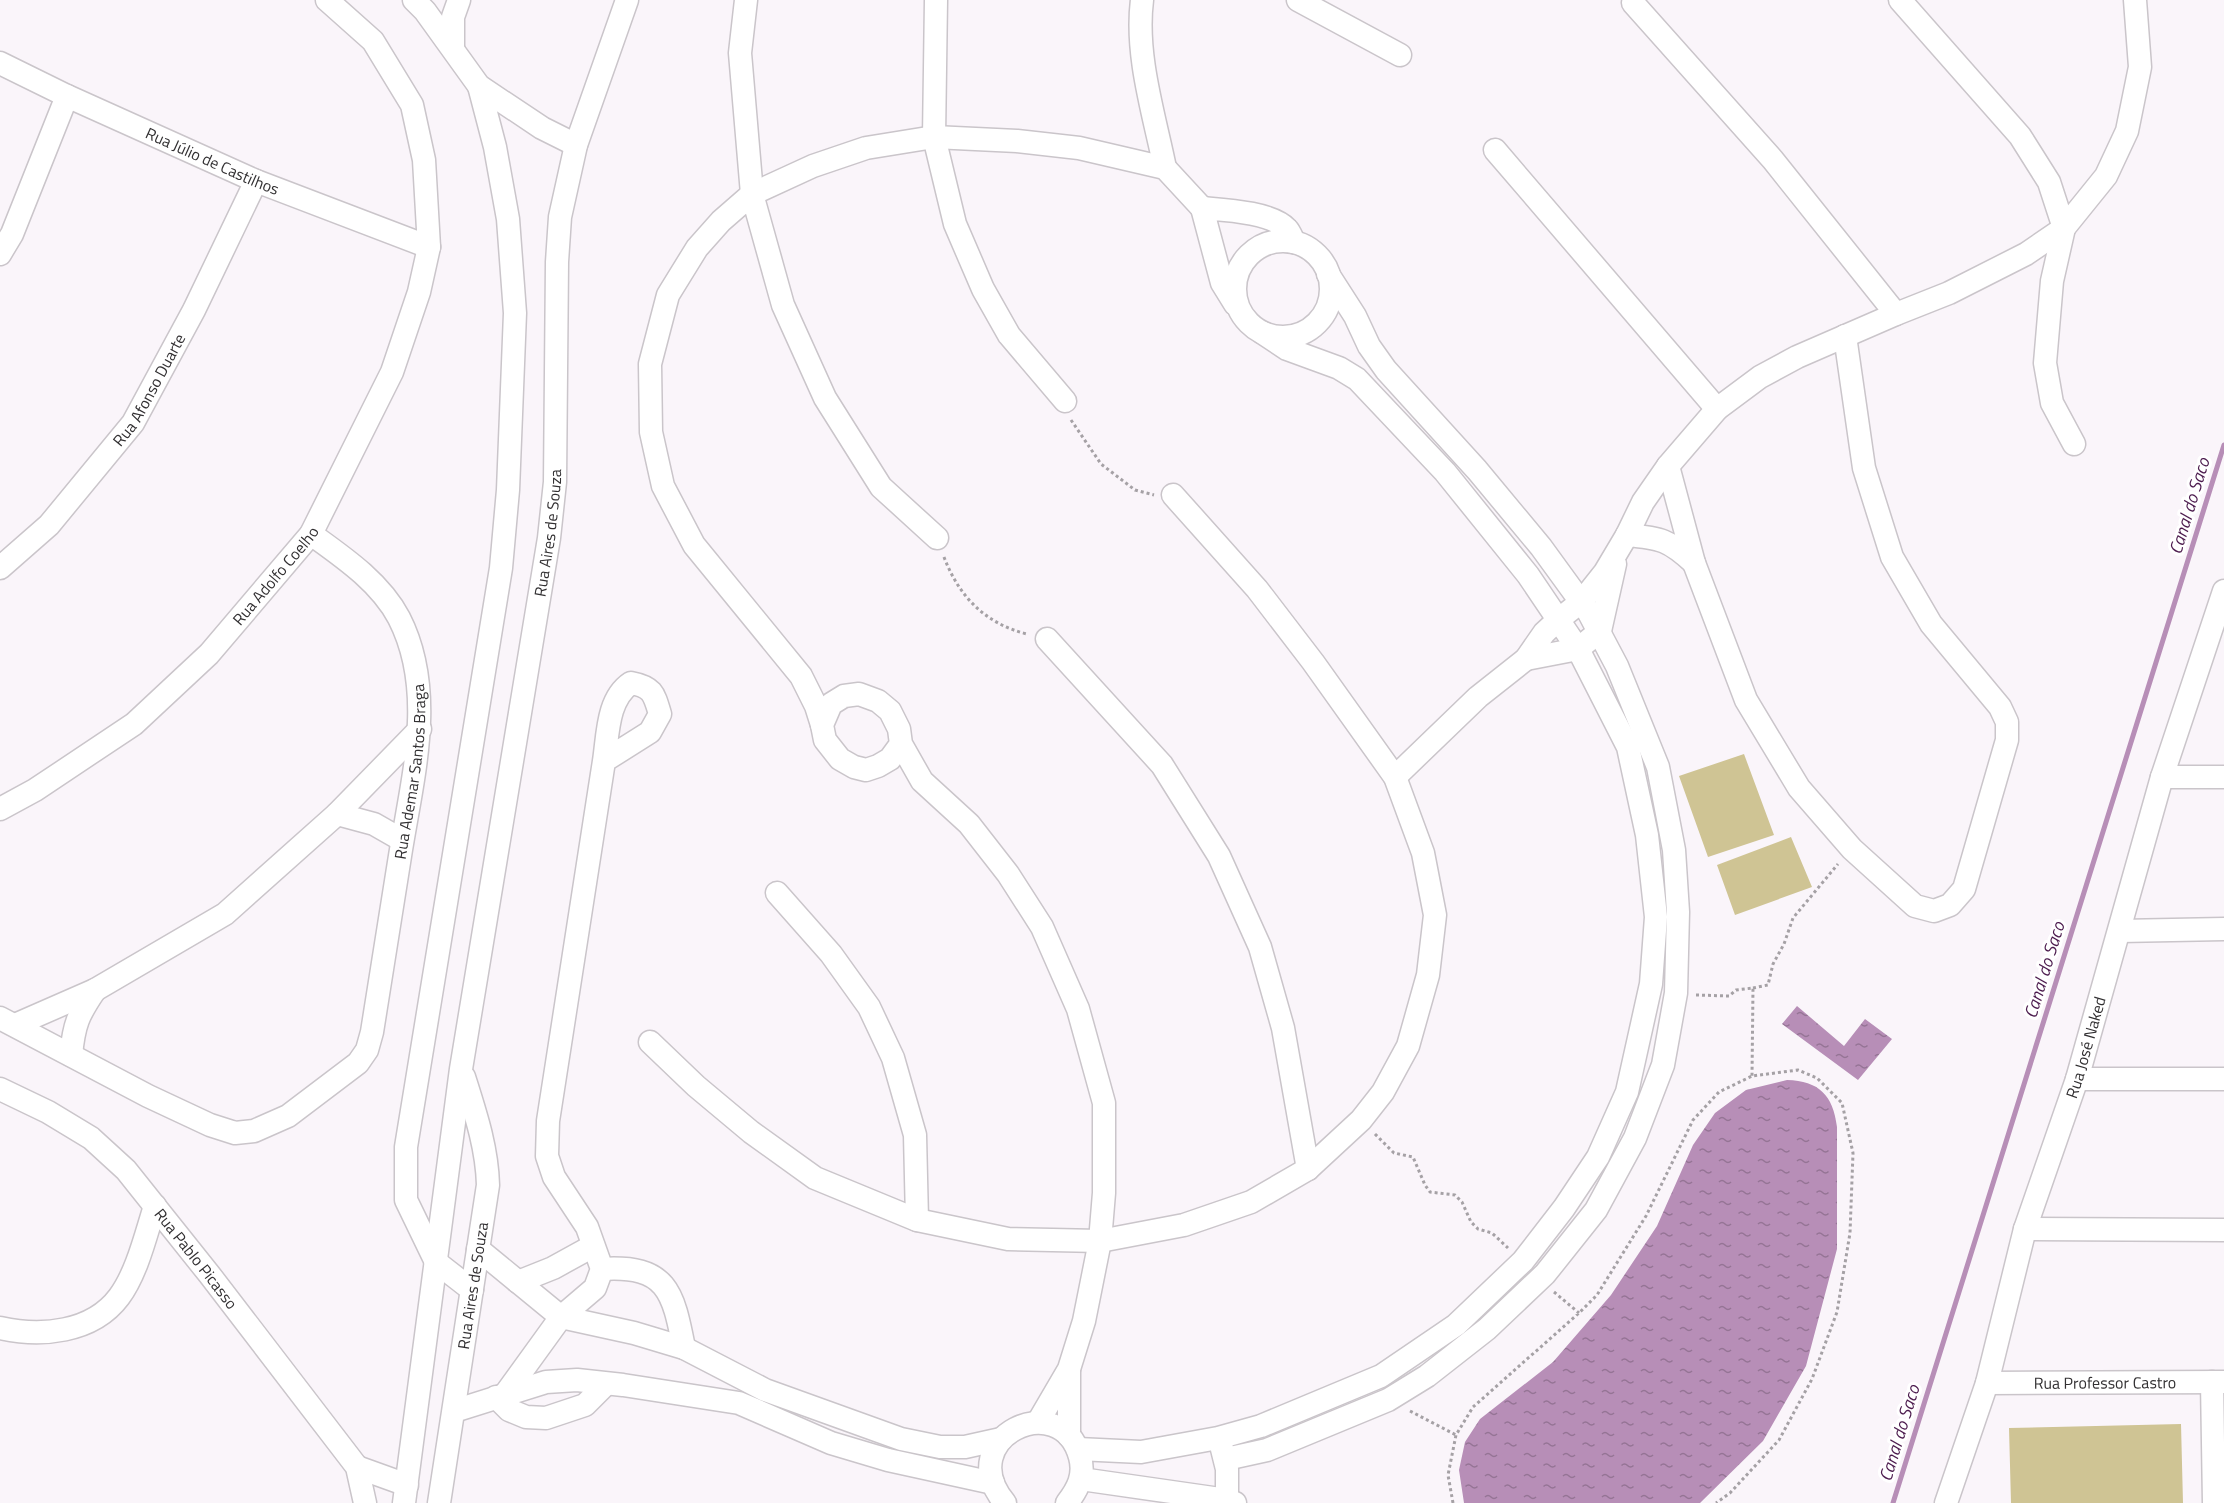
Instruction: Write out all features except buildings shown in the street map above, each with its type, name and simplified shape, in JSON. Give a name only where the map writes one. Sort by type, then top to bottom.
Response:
[{"type":"street","name":"Rua Adolfo Coelho","points":[[0,809],[35,790],[134,724],[209,654],[311,534],[392,372],[419,292],[429,247],[424,160],[412,105],[373,41],[327,0]]},
{"type":"street","points":[[414,0],[453,48],[479,86],[495,147],[507,219],[515,313],[508,490],[501,568],[406,1147],[406,1200],[436,1262],[472,1290]]},
{"type":"street","points":[[453,48],[453,17],[459,0]]},
{"type":"street","name":"Rua Aires de Souza","points":[[405,1494],[461,1069],[549,538],[555,482],[557,262],[560,217],[576,145],[627,0]]},
{"type":"street","points":[[746,0],[740,53],[752,194],[783,305],[825,398],[881,487],[937,538]]},
{"type":"street","points":[[936,0],[934,136],[955,224],[983,289],[1009,335],[1065,401]]},
{"type":"street","points":[[1005,1503],[993,1483],[990,1467],[993,1452],[1001,1439],[1011,1430],[1024,1424],[1038,1422],[1054,1426],[1074,1443],[1141,1452],[1218,1438],[1261,1426],[1381,1376],[1456,1325],[1522,1260],[1564,1208],[1598,1157],[1627,1092],[1651,984],[1656,918],[1647,835],[1628,747],[1578,649],[1528,575],[1445,472],[1357,379],[1339,368],[1287,349],[1250,324],[1241,312],[1222,283],[1202,208],[1165,168],[1145,73],[1140,17],[1142,0]]},
{"type":"street","points":[[1298,0],[1400,55]]},
{"type":"street","points":[[1900,0],[2020,135],[2049,182],[2064,228],[2052,281],[2045,363],[2052,403],[2074,444]]},
{"type":"street","points":[[1395,777],[1478,697],[1526,659],[1544,633],[1582,601],[1605,572],[1623,543],[1642,502],[1668,466],[1717,409],[1760,377],[1797,357],[1950,293],[2016,259],[2064,228],[2106,176],[2127,130],[2139,67],[2135,0]]},
{"type":"street","points":[[1633,3],[1773,160],[1896,314]]},
{"type":"street","name":"Rua Júlio de Castilhos","points":[[0,63],[67,96],[256,181],[429,247]]},
{"type":"street","points":[[479,86],[542,128],[576,145]]},
{"type":"street","points":[[0,254],[12,234],[67,96]]},
{"type":"street","points":[[900,744],[890,759],[866,770],[840,759],[825,740],[816,706],[801,676],[694,545],[663,486],[651,432],[650,364],[668,295],[697,248],[721,221],[752,194],[813,166],[866,148],[934,136],[1017,141],[1079,148],[1165,168]]},
{"type":"street","points":[[1495,150],[1717,409]]},
{"type":"street","name":"Rua Afonso Duarte","points":[[0,568],[49,525],[133,423],[194,310],[256,181]]},
{"type":"street","points":[[1202,208],[1243,213],[1276,222],[1288,230],[1294,242]]},
{"type":"street","points":[[1226,1459],[1268,1450],[1388,1400],[1427,1376],[1487,1329],[1539,1279],[1596,1210],[1635,1138],[1663,1065],[1676,993],[1678,912],[1674,850],[1658,767],[1617,666],[1582,601],[1477,470],[1386,370],[1369,346],[1355,316],[1315,254],[1294,242],[1278,241],[1263,245],[1250,254],[1240,266],[1235,281],[1236,297],[1241,312]]},
{"type":"street","points":[[1263,333],[1278,337],[1294,336],[1309,330],[1320,319],[1328,305],[1331,290],[1328,274]]},
{"type":"street","points":[[1668,466],[1694,563],[1746,700],[1799,788],[1852,849],[1915,906],[1934,911],[1950,905],[1964,890],[2007,740],[2007,722],[2000,707],[1931,624],[1892,557],[1864,468],[1845,336]]},
{"type":"street","points":[[650,1042],[696,1086],[751,1132],[815,1178],[917,1220],[1008,1239],[1100,1241],[1184,1225],[1251,1202],[1308,1169],[1361,1120],[1383,1092],[1408,1046],[1428,975],[1435,915],[1423,853],[1395,777],[1313,662],[1257,589],[1173,495]]},
{"type":"street","name":"Rua Ademar Santos Braga","points":[[71,1055],[148,1096],[210,1125],[235,1132],[254,1131],[288,1116],[358,1063],[367,1050],[372,1032],[420,729],[416,662],[399,618],[369,580],[352,564],[311,534]]},
{"type":"street","points":[[1623,543],[1662,539],[1676,547],[1694,563]]},
{"type":"street","points":[[1526,659],[1578,649],[1600,631],[1623,543]]},
{"type":"street","points":[[1567,581],[1605,572]]},
{"type":"street","name":"Rua José Naked","points":[[1947,1503],[1987,1383],[2025,1229],[2077,1079],[2162,777],[2219,624],[2224,591]]},
{"type":"street","points":[[1047,639],[1162,765],[1219,856],[1260,947],[1283,1028],[1308,1169]]},
{"type":"street","points":[[801,676],[822,690],[844,696],[859,694],[878,701],[890,711],[899,729],[900,744],[922,781],[969,824],[1008,874],[1042,927],[1078,1008],[1104,1104],[1104,1193],[1100,1241],[1084,1321],[1069,1369],[1038,1422]]},
{"type":"street","points":[[822,725],[831,704],[844,696]]},
{"type":"street","points":[[7,1022],[95,990],[225,914],[337,814],[420,729]]},
{"type":"street","points":[[501,1395],[561,1317],[595,1288],[602,1269],[587,1227],[554,1177],[548,1156],[548,1121],[604,761]]},
{"type":"street","points":[[878,766],[922,781]]},
{"type":"street","points":[[2162,777],[2224,777]]},
{"type":"street","points":[[337,814],[374,824],[402,840]]},
{"type":"street","points":[[777,893],[831,954],[869,1007],[892,1058],[915,1135],[917,1220]]},
{"type":"street","points":[[2120,931],[2224,929]]},
{"type":"street","points":[[7,1022],[71,1055],[74,1028],[80,1013],[95,990]]},
{"type":"street","name":"Rua Aires de Souza","points":[[439,1503],[488,1185],[488,1164],[461,1069]]},
{"type":"street","points":[[2077,1079],[2224,1079]]},
{"type":"street","name":"Rua Pablo Picasso","points":[[0,1089],[48,1112],[91,1138],[126,1170],[357,1467]]},
{"type":"street","points":[[0,1328],[44,1333],[72,1327],[100,1316],[120,1297],[138,1256],[155,1206]]},
{"type":"street","points":[[2025,1229],[2224,1230]]},
{"type":"street","points":[[518,1282],[553,1268],[593,1246]]},
{"type":"street","points":[[478,1249],[561,1317],[634,1333],[684,1348],[765,1390],[901,1439],[940,1447],[965,1446],[1001,1439]]},
{"type":"street","points":[[602,1269],[628,1268],[644,1271],[659,1281],[672,1298],[684,1348]]},
{"type":"street","points":[[1067,1503],[1076,1493],[1081,1479],[1082,1464],[1074,1443],[1069,1369]]},
{"type":"street","points":[[454,1411],[546,1382],[577,1380],[708,1397],[739,1403],[831,1443],[888,1460],[993,1483]]},
{"type":"street","points":[[2214,1503],[2218,1382]]},
{"type":"street","name":"Rua Professor Castro","points":[[1987,1383],[2218,1382]]},
{"type":"street","points":[[501,1395],[509,1410],[526,1417],[546,1418],[585,1405],[606,1384]]},
{"type":"street","points":[[1081,1479],[1231,1502],[1226,1459],[1218,1438]]},
{"type":"street","points":[[357,1467],[405,1494]]},
{"type":"street","points":[[357,1467],[364,1503]]},
{"type":"path","points":[[1065,401],[1072,422],[1101,464],[1135,490],[1153,495],[1173,495]]},
{"type":"path","points":[[937,538],[950,572],[966,597],[987,617],[1007,629],[1047,639]]},
{"type":"path","points":[[1676,993],[1712,997],[1729,996],[1736,990],[1768,985],[1773,964],[1784,944],[1792,918],[1826,876],[1852,849]]},
{"type":"path","points":[[1752,1076],[1754,988]]},
{"type":"path","points":[[1453,1503],[1448,1475],[1456,1436],[1473,1407],[1580,1313],[1597,1295],[1646,1216],[1693,1120],[1719,1092],[1752,1076],[1798,1070],[1817,1078],[1842,1103],[1853,1153],[1850,1233],[1837,1312],[1812,1379],[1779,1440],[1730,1493],[1716,1503]]},
{"type":"path","points":[[1361,1120],[1394,1153],[1413,1157],[1430,1192],[1455,1195],[1478,1229],[1492,1233],[1522,1260]]},
{"type":"path","points":[[1539,1279],[1580,1313]]},
{"type":"path","points":[[1388,1400],[1456,1436]]},
{"type":"shaded area","points":[[1744,754],[1774,835],[1708,857],[1679,776]]},
{"type":"shaded area","points":[[1791,837],[1812,887],[1735,915],[1717,865]]},
{"type":"shaded area","points":[[2181,1424],[2183,1503],[2011,1503],[2009,1428]]},
{"type":"water","points":[[1797,1006],[1844,1046],[1865,1019],[1892,1039],[1858,1080],[1782,1024]]},
{"type":"water","points":[[1787,1080],[1808,1083],[1816,1087],[1828,1098],[1835,1116],[1837,1127],[1837,1249],[1806,1366],[1763,1441],[1700,1503],[1464,1503],[1459,1470],[1465,1442],[1480,1419],[1553,1362],[1611,1295],[1657,1226],[1693,1145],[1715,1113],[1746,1090]]},
{"type":"waterway","name":"Canal do Saco","points":[[1893,1503],[2224,445]]}]
